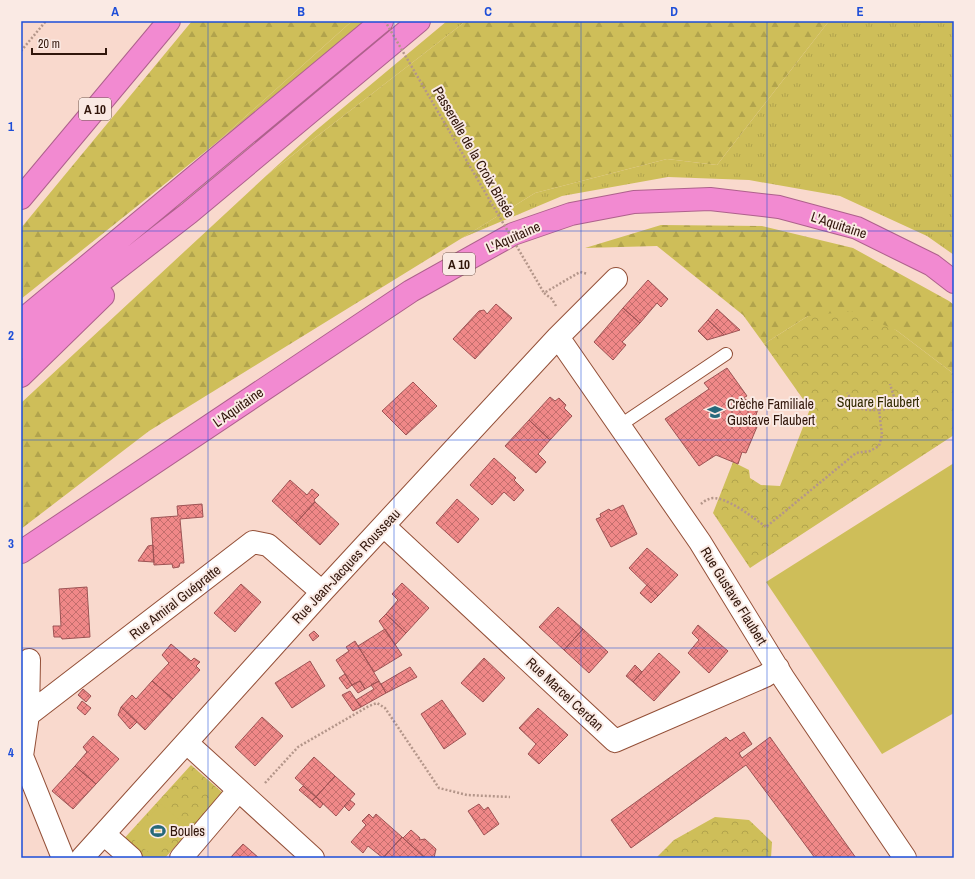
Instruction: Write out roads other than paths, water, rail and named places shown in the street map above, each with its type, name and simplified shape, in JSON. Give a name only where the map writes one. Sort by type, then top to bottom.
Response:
[{"type":"highway","name":"A 10","points":[[21,198],[169,21]]},
{"type":"highway","points":[[21,321],[383,21]]},
{"type":"highway","points":[[21,348],[55,317],[189,213],[419,21]]},
{"type":"highway","name":"L'Aquitaine","points":[[21,552],[411,291],[513,234],[571,214],[634,202],[710,199],[779,207],[857,228],[932,265],[954,282]]},
{"type":"highway","points":[[21,376],[189,213]]},
{"type":"street","name":"Rue Jean-Jacques Rousseau","points":[[82,858],[105,835],[322,592],[558,337],[616,280]]},
{"type":"street","name":"Rue Gustave Flaubert","points":[[558,337],[700,542],[778,668],[905,858]]},
{"type":"street","name":"Rue Marcel Cerdan","points":[[384,526],[615,741],[766,676],[778,668]]},
{"type":"street","name":"Rue Amiral Guépratte","points":[[28,715],[253,542],[268,545],[322,592]]},
{"type":"street","points":[[29,660],[28,715],[22,756],[23,764],[63,858]]},
{"type":"street","points":[[187,744],[313,858]]},
{"type":"street","points":[[181,858],[244,796]]},
{"type":"street","points":[[105,835],[131,858]]},
{"type":"lane","points":[[619,426],[726,354]]},
{"type":"place","name":"Crèche Familiale Gustave Flaubert","points":[[715,412]]},
{"type":"place","name":"Boules","points":[[158,831]]},
{"type":"park label","name":"Square Flaubert","points":[[878,402]]}]
